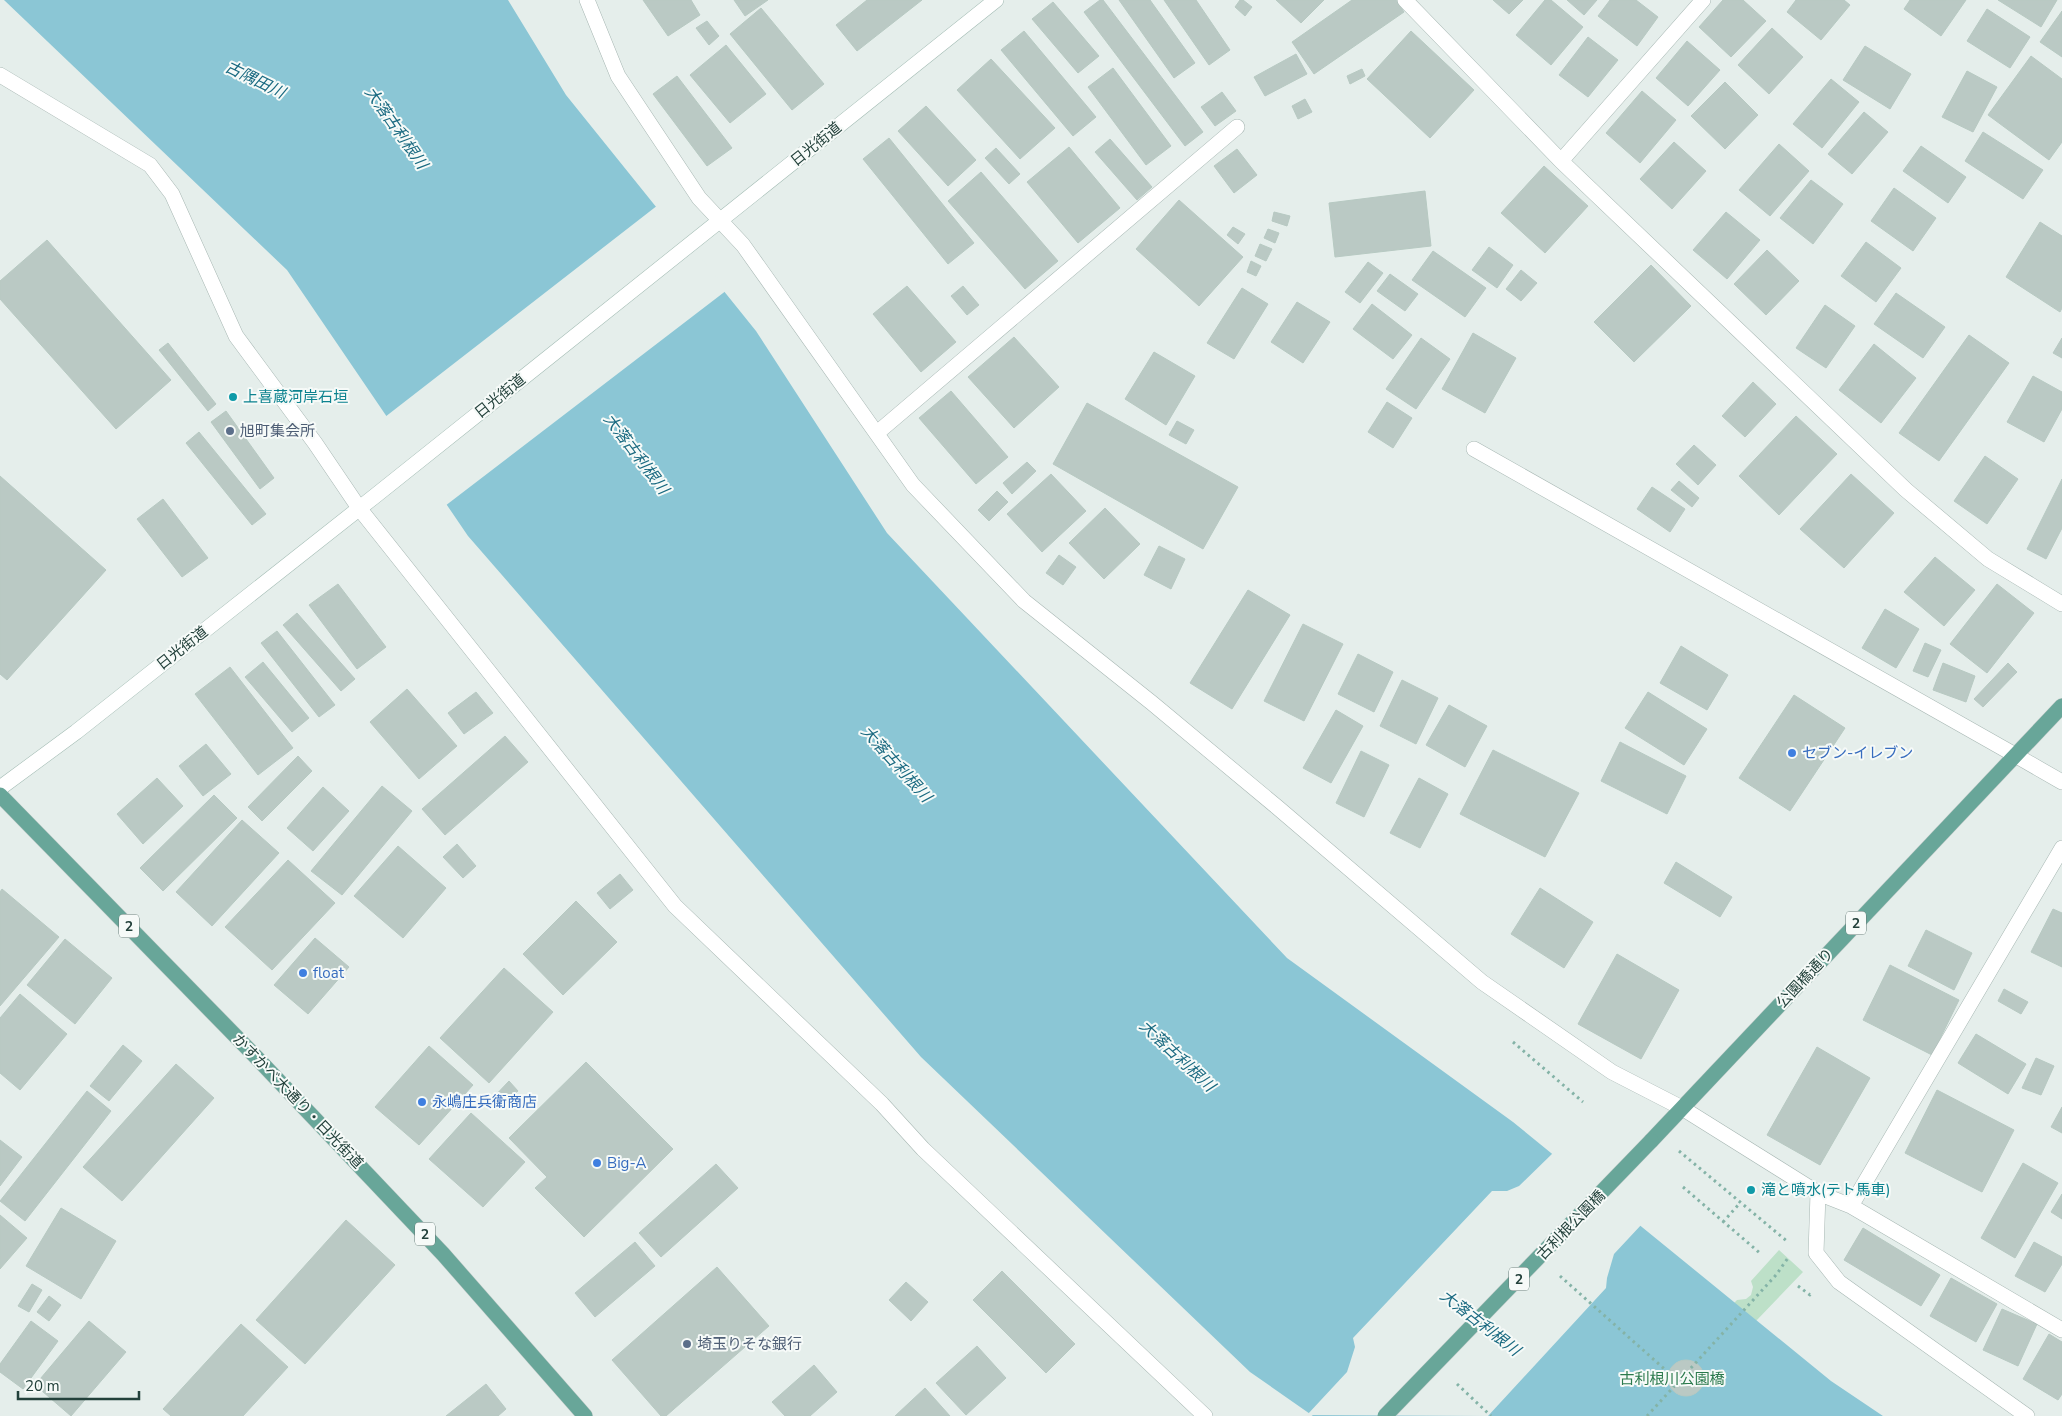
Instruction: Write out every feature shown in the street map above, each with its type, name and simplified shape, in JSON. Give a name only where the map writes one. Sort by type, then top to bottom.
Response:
[{"type":"main road","name":"公園橋通り","points":[[1651,1141],[2062,706]]},
{"type":"main road","name":"かすかべ大通り・日光街道","points":[[0,795],[257,1058],[443,1254],[585,1416]]},
{"type":"main road","name":"古利根公園橋","points":[[1385,1416],[1540,1258],[1651,1141]]},
{"type":"street","points":[[587,0],[618,76],[715,225],[743,245],[913,485],[1024,601],[1278,807],[1482,982],[1612,1072],[1682,1108],[1818,1193],[1851,1206],[2062,1330]]},
{"type":"street","name":"日光街道","points":[[0,788],[76,732],[375,496],[996,0]]},
{"type":"street","points":[[1405,0],[1561,161],[1906,490],[1988,559],[2062,604]]},
{"type":"street","points":[[1561,161],[1703,0]]},
{"type":"street","points":[[0,75],[150,165],[172,194],[236,336],[359,508],[676,906],[882,1104],[923,1149],[1205,1416]]},
{"type":"street","points":[[876,433],[1237,128]]},
{"type":"street","points":[[1474,449],[2062,782]]},
{"type":"street","points":[[1851,1206],[2062,848]]},
{"type":"street","points":[[1818,1193],[1816,1252],[1839,1282],[2026,1416]]},
{"type":"path","points":[[1700,1169],[1795,1248]]},
{"type":"path","points":[[1683,1187],[1761,1254]]},
{"type":"path","points":[[1723,1222],[1740,1203]]},
{"type":"path","points":[[1540,1258],[1680,1382]]},
{"type":"path","points":[[1647,1416],[1776,1275]]},
{"type":"path","points":[[1798,1286],[1810,1295]]},
{"type":"path","points":[[1435,1363],[1491,1416]]},
{"type":"green space","points":[[1779,1250],[1803,1272],[1732,1346],[1704,1334],[1737,1300],[1746,1299],[1751,1295],[1753,1287],[1751,1281]]},
{"type":"water","points":[[4,0],[508,0],[566,95],[756,331],[887,533],[1287,958],[1513,1122],[1831,1381],[1883,1416],[1313,1416],[1250,1372],[921,1057],[468,536],[287,270]]},
{"type":"pier","points":[[658,205],[727,290],[445,506],[385,417]]},
{"type":"pier","points":[[1554,1152],[1642,1224],[1614,1254],[1606,1288],[1488,1416],[1307,1415],[1347,1372],[1355,1347],[1353,1338],[1492,1191],[1507,1191],[1519,1186]]},
{"type":"building","points":[[643,0],[691,0],[700,15],[668,36]]},
{"type":"building","points":[[734,0],[768,0],[745,16]]},
{"type":"building","points":[[867,0],[922,0],[857,51],[836,25]]},
{"type":"building","points":[[1100,0],[1103,0],[1203,132],[1185,146],[1084,12]]},
{"type":"building","points":[[1119,0],[1150,0],[1195,63],[1174,78]]},
{"type":"building","points":[[1164,0],[1196,0],[1230,50],[1209,65]]},
{"type":"building","points":[[1240,0],[1243,0],[1252,7],[1245,16],[1235,7]]},
{"type":"building","points":[[1276,0],[1324,0],[1301,23]]},
{"type":"building","points":[[1352,0],[1396,0],[1404,12],[1314,74],[1292,42]]},
{"type":"building","points":[[1493,0],[1523,0],[1509,14]]},
{"type":"building","points":[[1545,0],[1551,0],[1583,27],[1551,65],[1516,35]]},
{"type":"building","points":[[1567,0],[1597,0],[1584,15]]},
{"type":"building","points":[[1610,0],[1636,0],[1658,17],[1637,46],[1598,16]]},
{"type":"building","points":[[1723,0],[1743,0],[1766,21],[1731,57],[1699,27]]},
{"type":"building","points":[[1796,0],[1844,0],[1850,5],[1821,40],[1787,12]]},
{"type":"building","points":[[1910,0],[1966,0],[1941,36],[1904,9]]},
{"type":"building","points":[[1998,0],[2057,0],[2041,27]]},
{"type":"building","points":[[1053,2],[1099,56],[1078,73],[1032,19]]},
{"type":"building","points":[[761,8],[824,84],[792,110],[730,34]]},
{"type":"building","points":[[1987,9],[2030,37],[2010,68],[1967,41]]},
{"type":"building","points":[[2062,11],[2062,57],[2040,42]]},
{"type":"building","points":[[707,21],[719,36],[709,45],[696,28]]},
{"type":"building","points":[[1772,28],[1803,57],[1769,94],[1738,65]]},
{"type":"building","points":[[1024,31],[1096,117],[1073,136],[1001,50]]},
{"type":"building","points":[[1411,31],[1474,90],[1430,138],[1367,79]]},
{"type":"building","points":[[1588,37],[1618,60],[1588,97],[1559,75]]},
{"type":"building","points":[[1687,41],[1720,70],[1688,106],[1656,78]]},
{"type":"building","points":[[726,45],[766,94],[730,123],[690,75]]},
{"type":"building","points":[[1865,46],[1911,74],[1890,109],[1843,80]]},
{"type":"building","points":[[1296,54],[1307,74],[1265,96],[1254,77]]},
{"type":"building","points":[[2031,56],[2062,79],[2062,142],[2049,160],[1988,115]]},
{"type":"building","points":[[991,59],[1055,128],[1020,159],[957,90]]},
{"type":"building","points":[[1113,68],[1171,146],[1146,165],[1088,87]]},
{"type":"building","points":[[1362,69],[1365,76],[1350,84],[1347,76]]},
{"type":"building","points":[[1967,71],[1997,87],[1973,132],[1942,117]]},
{"type":"building","points":[[677,76],[732,148],[707,166],[653,94]]},
{"type":"building","points":[[1831,79],[1859,102],[1822,148],[1793,124]]},
{"type":"building","points":[[1725,82],[1758,115],[1725,149],[1691,116]]},
{"type":"building","points":[[1642,91],[1676,120],[1640,163],[1606,133]]},
{"type":"building","points":[[1222,92],[1236,111],[1215,126],[1201,107]]},
{"type":"building","points":[[1305,99],[1312,112],[1298,119],[1292,106]]},
{"type":"building","points":[[926,106],[976,160],[948,186],[898,131]]},
{"type":"building","points":[[1864,112],[1888,132],[1852,174],[1828,154]]},
{"type":"building","points":[[1983,132],[2043,170],[2023,199],[1965,161]]},
{"type":"building","points":[[889,138],[974,243],[948,264],[863,159]]},
{"type":"building","points":[[1110,139],[1152,187],[1137,200],[1095,152]]},
{"type":"building","points":[[1674,142],[1706,171],[1672,209],[1640,179]]},
{"type":"building","points":[[1779,144],[1809,171],[1770,216],[1739,190]]},
{"type":"building","points":[[1921,146],[1966,177],[1948,203],[1903,171]]},
{"type":"building","points":[[1069,147],[1120,208],[1078,243],[1027,182]]},
{"type":"building","points":[[996,148],[1020,174],[1009,184],[985,158]]},
{"type":"building","points":[[1237,149],[1257,175],[1234,193],[1214,166]]},
{"type":"building","points":[[1544,166],[1588,206],[1545,253],[1501,213]]},
{"type":"building","points":[[981,172],[1058,261],[1025,289],[948,201]]},
{"type":"building","points":[[1811,180],[1843,204],[1813,244],[1780,218]]},
{"type":"building","points":[[1894,188],[1936,218],[1913,251],[1871,221]]},
{"type":"building","points":[[1425,191],[1431,246],[1335,257],[1329,203]]},
{"type":"building","points":[[1179,200],[1243,257],[1199,306],[1136,249]]},
{"type":"building","points":[[1274,212],[1290,216],[1287,226],[1272,221]]},
{"type":"building","points":[[1726,212],[1760,240],[1727,279],[1693,250]]},
{"type":"building","points":[[2040,222],[2062,236],[2062,308],[2060,312],[2006,277]]},
{"type":"building","points":[[1233,227],[1245,234],[1238,244],[1227,235]]},
{"type":"building","points":[[1268,229],[1279,233],[1275,243],[1264,238]]},
{"type":"building","points":[[47,240],[171,380],[116,429],[0,299],[0,281]]},
{"type":"building","points":[[1866,242],[1901,268],[1876,302],[1841,276]]},
{"type":"building","points":[[1260,244],[1272,249],[1266,261],[1255,256]]},
{"type":"building","points":[[1489,247],[1513,265],[1497,288],[1472,270]]},
{"type":"building","points":[[1767,250],[1799,281],[1766,315],[1734,284]]},
{"type":"building","points":[[1433,251],[1486,288],[1465,317],[1412,280]]},
{"type":"building","points":[[1251,261],[1261,266],[1256,276],[1247,272]]},
{"type":"building","points":[[1368,262],[1383,273],[1360,303],[1345,292]]},
{"type":"building","points":[[1651,265],[1691,306],[1634,362],[1594,322]]},
{"type":"building","points":[[1521,270],[1537,283],[1521,301],[1506,289]]},
{"type":"building","points":[[1390,274],[1418,294],[1405,311],[1377,291]]},
{"type":"building","points":[[907,286],[956,342],[921,372],[873,314]]},
{"type":"building","points":[[963,286],[979,305],[967,315],[951,296]]},
{"type":"building","points":[[1242,288],[1268,304],[1234,359],[1207,343]]},
{"type":"building","points":[[1896,293],[1945,327],[1923,358],[1874,324]]},
{"type":"building","points":[[1297,302],[1330,322],[1303,363],[1271,342]]},
{"type":"building","points":[[1372,304],[1412,335],[1393,359],[1353,329]]},
{"type":"building","points":[[1825,305],[1855,326],[1826,368],[1796,348]]},
{"type":"building","points":[[1473,333],[1516,358],[1485,413],[1442,389]]},
{"type":"building","points":[[1969,335],[2009,363],[1939,461],[1899,433]]},
{"type":"building","points":[[1014,337],[1059,387],[1014,428],[968,377]]},
{"type":"building","points":[[1421,338],[1450,359],[1416,409],[1386,389]]},
{"type":"building","points":[[2062,338],[2062,358],[2053,353]]},
{"type":"building","points":[[168,343],[216,404],[208,411],[159,350]]},
{"type":"building","points":[[1874,344],[1916,378],[1881,423],[1839,390]]},
{"type":"building","points":[[1154,352],[1195,376],[1166,425],[1125,399]]},
{"type":"building","points":[[2033,376],[2062,392],[2062,409],[2044,442],[2007,422]]},
{"type":"building","points":[[1753,382],[1776,404],[1745,437],[1722,416]]},
{"type":"building","points":[[951,391],[1008,457],[976,484],[919,418]]},
{"type":"building","points":[[1387,402],[1412,418],[1393,448],[1368,432]]},
{"type":"building","points":[[1087,403],[1238,487],[1203,549],[1053,464]]},
{"type":"building","points":[[226,411],[274,478],[260,489],[211,422]]},
{"type":"building","points":[[1796,416],[1837,454],[1779,515],[1739,476]]},
{"type":"building","points":[[1177,421],[1194,430],[1186,444],[1169,435]]},
{"type":"building","points":[[199,432],[266,514],[252,525],[186,443]]},
{"type":"building","points":[[1694,445],[1716,465],[1698,485],[1676,464]]},
{"type":"building","points":[[1985,456],[2018,479],[1987,524],[1954,501]]},
{"type":"building","points":[[1027,462],[1036,471],[1012,494],[1003,483]]},
{"type":"building","points":[[1051,474],[1086,511],[1042,552],[1007,514]]},
{"type":"building","points":[[1851,474],[1894,513],[1844,568],[1800,529]]},
{"type":"building","points":[[0,476],[106,570],[7,680],[0,674]]},
{"type":"building","points":[[2062,479],[2062,528],[2046,559],[2027,549]]},
{"type":"building","points":[[1679,481],[1699,498],[1692,507],[1671,490]]},
{"type":"building","points":[[1652,487],[1685,509],[1670,532],[1637,509]]},
{"type":"building","points":[[997,491],[1008,502],[989,521],[978,510]]},
{"type":"building","points":[[163,499],[208,558],[182,577],[137,519]]},
{"type":"building","points":[[1105,508],[1140,544],[1104,579],[1069,543]]},
{"type":"building","points":[[1159,546],[1185,559],[1171,589],[1144,575]]},
{"type":"building","points":[[1059,555],[1076,567],[1063,585],[1046,573]]},
{"type":"building","points":[[1935,557],[1975,590],[1944,626],[1904,592]]},
{"type":"building","points":[[338,584],[386,647],[357,669],[309,605]]},
{"type":"building","points":[[1997,584],[2034,613],[1987,673],[1950,644]]},
{"type":"building","points":[[1248,590],[1290,615],[1232,709],[1190,683]]},
{"type":"building","points":[[1885,609],[1919,629],[1896,668],[1862,648]]},
{"type":"building","points":[[297,613],[355,679],[341,691],[283,625]]},
{"type":"building","points":[[1303,624],[1343,644],[1304,721],[1264,701]]},
{"type":"building","points":[[277,631],[335,705],[319,717],[261,643]]},
{"type":"building","points":[[1925,643],[1941,650],[1928,677],[1913,671]]},
{"type":"building","points":[[1681,646],[1728,675],[1707,710],[1660,683]]},
{"type":"building","points":[[1358,654],[1393,672],[1374,712],[1338,694]]},
{"type":"building","points":[[263,662],[309,718],[292,732],[245,677]]},
{"type":"building","points":[[1943,663],[1975,676],[1966,702],[1933,690]]},
{"type":"building","points":[[2008,663],[2017,672],[1983,707],[1974,699]]},
{"type":"building","points":[[230,667],[293,748],[258,775],[195,694]]},
{"type":"building","points":[[1402,680],[1438,698],[1416,744],[1380,726]]},
{"type":"building","points":[[407,689],[457,746],[419,779],[370,722]]},
{"type":"building","points":[[476,692],[493,713],[464,734],[448,713]]},
{"type":"building","points":[[1648,692],[1707,729],[1684,765],[1625,728]]},
{"type":"building","name":"セブン-イレブン","points":[[1794,695],[1845,728],[1790,811],[1739,778]]},
{"type":"building","points":[[1449,705],[1487,726],[1465,767],[1426,745]]},
{"type":"building","points":[[1336,710],[1363,726],[1331,783],[1303,768]]},
{"type":"building","points":[[505,736],[528,762],[445,835],[422,809]]},
{"type":"building","points":[[1620,742],[1686,776],[1667,814],[1601,781]]},
{"type":"building","points":[[206,744],[231,774],[203,796],[179,766]]},
{"type":"building","points":[[1493,750],[1579,793],[1545,857],[1460,814]]},
{"type":"building","points":[[1361,751],[1389,765],[1364,817],[1336,803]]},
{"type":"building","points":[[298,756],[312,771],[262,821],[248,807]]},
{"type":"building","points":[[157,778],[183,806],[143,844],[117,814]]},
{"type":"building","points":[[1419,778],[1448,794],[1420,848],[1390,833]]},
{"type":"building","points":[[382,786],[412,811],[342,895],[311,871]]},
{"type":"building","points":[[323,787],[349,811],[313,851],[287,828]]},
{"type":"building","points":[[214,795],[237,818],[163,891],[140,868]]},
{"type":"building","points":[[242,820],[279,853],[212,926],[176,892]]},
{"type":"building","points":[[457,844],[476,866],[463,878],[443,857]]},
{"type":"building","points":[[398,846],[446,888],[403,938],[354,896]]},
{"type":"building","points":[[288,860],[335,903],[272,970],[225,927]]},
{"type":"building","points":[[1676,862],[1732,897],[1720,917],[1664,883]]},
{"type":"building","points":[[620,874],[633,890],[610,909],[597,893]]},
{"type":"building","points":[[1540,888],[1593,922],[1564,968],[1511,934]]},
{"type":"building","points":[[2,889],[59,937],[0,1006],[0,892]]},
{"type":"building","points":[[576,901],[617,942],[563,995],[523,954]]},
{"type":"building","points":[[2053,909],[2062,913],[2062,967],[2031,952]]},
{"type":"building","points":[[1926,930],[1972,953],[1954,990],[1908,966]]},
{"type":"building","points":[[315,938],[349,967],[308,1014],[274,985]]},
{"type":"building","points":[[65,939],[112,978],[75,1024],[27,985]]},
{"type":"building","points":[[1617,954],[1679,990],[1641,1059],[1578,1024]]},
{"type":"building","points":[[1890,965],[1959,1000],[1932,1055],[1863,1020]]},
{"type":"building","points":[[504,968],[553,1012],[489,1083],[440,1038]]},
{"type":"building","points":[[2004,989],[2028,1002],[2021,1014],[1998,1001]]},
{"type":"building","points":[[20,994],[67,1034],[20,1090],[0,1073],[0,1018]]},
{"type":"building","points":[[1976,1034],[2026,1064],[2008,1094],[1958,1063]]},
{"type":"building","points":[[123,1045],[142,1061],[109,1101],[90,1086]]},
{"type":"building","points":[[429,1046],[473,1085],[419,1145],[375,1107]]},
{"type":"building","points":[[1817,1047],[1870,1078],[1820,1165],[1767,1135]]},
{"type":"building","points":[[2036,1058],[2054,1066],[2041,1095],[2022,1088]]},
{"type":"building","name":"Big-A","points":[[586,1062],[673,1149],[584,1237],[535,1188],[547,1177],[509,1138]]},
{"type":"building","points":[[176,1064],[214,1098],[122,1201],[83,1167]]},
{"type":"building","points":[[509,1081],[518,1091],[500,1109],[491,1100]]},
{"type":"building","points":[[1937,1090],[2014,1130],[1982,1192],[1905,1153]]},
{"type":"building","points":[[87,1091],[111,1111],[25,1221],[0,1201]]},
{"type":"building","points":[[2062,1107],[2062,1133],[2051,1127]]},
{"type":"building","points":[[471,1113],[525,1162],[483,1207],[429,1159]]},
{"type":"building","points":[[0,1140],[22,1157],[0,1186]]},
{"type":"building","points":[[2023,1163],[2058,1183],[2015,1258],[1981,1238]]},
{"type":"building","points":[[716,1164],[738,1188],[661,1257],[639,1233]]},
{"type":"building","points":[[2062,1194],[2062,1219],[2051,1212]]},
{"type":"building","points":[[61,1208],[116,1241],[81,1299],[26,1266]]},
{"type":"building","points":[[0,1215],[27,1238],[0,1269]]},
{"type":"building","points":[[346,1220],[395,1265],[305,1364],[256,1320]]},
{"type":"building","points":[[1863,1228],[1940,1275],[1921,1306],[1844,1260]]},
{"type":"building","points":[[635,1242],[655,1266],[595,1317],[575,1293]]},
{"type":"building","points":[[2034,1242],[2062,1257],[2062,1264],[2045,1292],[2015,1276]]},
{"type":"building","points":[[717,1267],[769,1326],[666,1416],[661,1416],[612,1360]]},
{"type":"building","points":[[1002,1271],[1075,1344],[1046,1373],[973,1300]]},
{"type":"building","points":[[1951,1278],[1997,1304],[1976,1342],[1930,1316]]},
{"type":"building","points":[[906,1282],[928,1302],[911,1321],[889,1300]]},
{"type":"building","points":[[32,1284],[42,1290],[29,1312],[18,1306]]},
{"type":"building","points":[[49,1296],[61,1305],[49,1321],[37,1312]]},
{"type":"building","points":[[2002,1309],[2037,1324],[2018,1366],[1983,1350]]},
{"type":"building","points":[[31,1321],[58,1341],[23,1389],[0,1372],[0,1364]]},
{"type":"building","points":[[89,1321],[126,1352],[71,1416],[35,1385]]},
{"type":"building","points":[[241,1324],[288,1367],[243,1416],[171,1416],[163,1409]]},
{"type":"building","points":[[2049,1334],[2062,1342],[2062,1394],[2058,1400],[2023,1379]]},
{"type":"building","points":[[977,1346],[1006,1378],[966,1415],[936,1383]]},
{"type":"building","points":[[1686,1360],[1699,1365],[1704,1378],[1699,1391],[1686,1396],[1673,1391],[1668,1378],[1673,1365]]},
{"type":"building","points":[[814,1365],[837,1392],[810,1416],[785,1416],[772,1402]]},
{"type":"building","points":[[486,1384],[506,1409],[498,1416],[446,1416]]},
{"type":"building","points":[[925,1388],[950,1416],[895,1416]]},
{"type":"place","name":"上喜蔵河岸石垣","points":[[233,397]]},
{"type":"place","name":"旭町集会所","points":[[230,431]]},
{"type":"place","name":"セブン-イレブン","points":[[1792,753]]},
{"type":"place","name":"float","points":[[303,973]]},
{"type":"place","name":"永嶋庄兵衛商店","points":[[422,1102]]},
{"type":"place","name":"Big-A","points":[[597,1163]]},
{"type":"place","name":"滝と噴水(テト馬車)","points":[[1751,1190]]},
{"type":"place","name":"埼玉りそな銀行","points":[[687,1344]]},
{"type":"water label","name":"古隅田川","points":[[255,80]]},
{"type":"water label","name":"大落古利根川","points":[[396,128]]},
{"type":"water label","name":"大落古利根川","points":[[636,454]]},
{"type":"water label","name":"大落古利根川","points":[[896,764]]},
{"type":"water label","name":"大落古利根川","points":[[1177,1056]]},
{"type":"water label","name":"大落古利根川","points":[[1480,1323]]},
{"type":"park label","name":"古利根川公園橋","points":[[1672,1379]]}]
